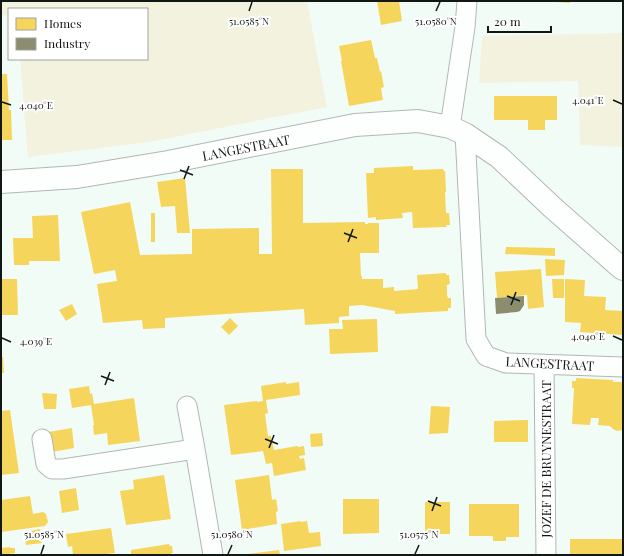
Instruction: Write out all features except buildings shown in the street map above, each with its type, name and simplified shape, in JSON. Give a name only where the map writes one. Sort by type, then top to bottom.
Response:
[{"type":"street","points":[[457,130],[467,1]]},
{"type":"street","name":"LANGESTRAAT","points":[[1,182],[77,177],[176,161],[355,125],[418,121],[457,130],[499,157],[558,212],[623,269]]},
{"type":"street","name":"LANGESTRAAT","points":[[457,130],[476,339],[486,356],[506,362],[623,367]]},
{"type":"street","name":"JOZEF DE BRUYNESTRAAT","points":[[544,364],[546,555]]},
{"type":"street","points":[[187,406],[213,555]]},
{"type":"street","points":[[42,439],[46,464],[52,468],[63,469],[195,449]]},
{"type":"green space","points":[[1,1],[307,1],[327,107],[149,142],[28,157],[20,60],[148,60],[148,8],[8,8],[8,15],[1,16]]},
{"type":"green space","points":[[623,33],[623,147],[580,145],[578,81],[479,83],[482,36]]}]
